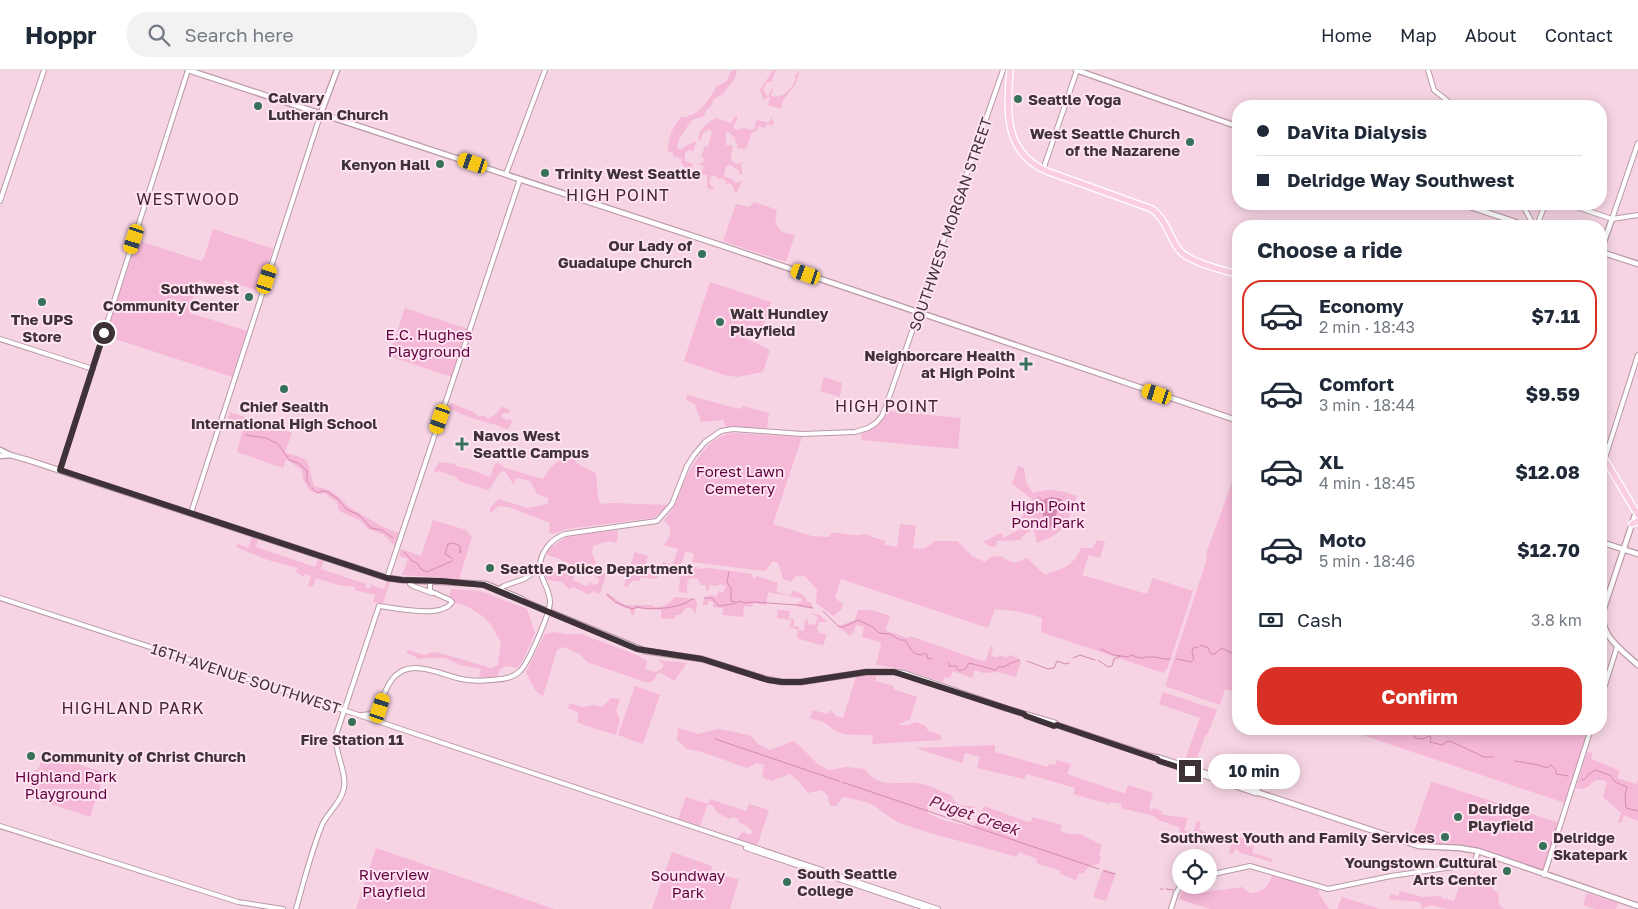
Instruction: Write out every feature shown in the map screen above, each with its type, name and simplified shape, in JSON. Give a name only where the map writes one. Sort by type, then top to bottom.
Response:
[{"type":"main road","points":[[188,70],[506,174],[1232,419]]},
{"type":"main road","points":[[321,114],[337,70]]},
{"type":"main road","points":[[1010,70],[1008,123],[1014,139],[1028,159],[1043,170],[1152,208],[1162,218],[1176,245],[1186,255],[1232,272]]},
{"type":"main road","points":[[1077,70],[1232,125]]},
{"type":"main road","points":[[1480,210],[1509,220]]},
{"type":"main road","points":[[1607,234],[1612,219]]},
{"type":"main road","points":[[1607,253],[1638,264]]},
{"type":"main road","points":[[0,450],[10,455],[387,578],[484,585],[637,649],[702,659],[768,680],[782,682],[801,682],[866,672],[894,672],[1054,723],[1159,761],[1419,846],[1478,851],[1638,906]]},
{"type":"main road","points":[[0,456],[10,455]]},
{"type":"main road","points":[[1607,463],[1632,504],[1635,519],[1607,603]]},
{"type":"main road","points":[[1607,544],[1638,554]]},
{"type":"main road","points":[[1607,635],[1617,647],[1638,665]]},
{"type":"street","points":[[0,201],[44,70]]},
{"type":"street","points":[[60,470],[188,70]]},
{"type":"street","points":[[506,174],[545,70]]},
{"type":"street","name":"SOUTHWEST MORGAN STREET","points":[[540,568],[541,559],[547,546],[561,535],[648,523],[660,518],[672,504],[687,466],[694,455],[705,442],[721,431],[734,429],[818,434],[855,432],[876,423],[882,416],[886,406],[1003,70]]},
{"type":"street","points":[[1043,170],[1077,70]]},
{"type":"street","points":[[1428,70],[1434,90],[1446,100]]},
{"type":"street","points":[[999,84],[1009,87]]},
{"type":"street","points":[[191,513],[321,114]]},
{"type":"street","points":[[1612,219],[1638,143]]},
{"type":"street","points":[[387,578],[520,179]]},
{"type":"street","points":[[1586,210],[1612,219],[1638,215]]},
{"type":"street","points":[[0,339],[93,370]]},
{"type":"street","points":[[1607,445],[1638,356]]},
{"type":"street","points":[[376,721],[391,681],[411,668],[424,668],[461,679],[482,680],[505,679],[514,675],[522,668],[549,612],[550,596],[540,568],[524,579],[498,590]]},
{"type":"street","points":[[296,909],[322,826],[339,801],[343,791],[343,774],[336,739],[379,606],[432,611],[450,605],[452,602],[432,592],[413,586],[410,584],[410,580]]},
{"type":"street","points":[[430,581],[432,592]]},
{"type":"street","name":"16TH AVENUE SOUTHWEST","points":[[0,598],[344,710],[938,909]]},
{"type":"street","points":[[1607,679],[1617,647]]},
{"type":"street","points":[[356,714],[371,714],[380,708]]},
{"type":"street","points":[[1544,874],[1589,735]]},
{"type":"street","points":[[0,826],[238,902],[283,909]]},
{"type":"street","name":"16TH AVENUE SOUTHWEST","points":[[718,836],[767,856],[928,909]]},
{"type":"street","points":[[1217,874],[1244,866],[1254,866],[1328,889],[1391,876],[1474,864],[1478,851]]},
{"type":"street","points":[[1171,909],[1176,894]]},
{"type":"green space","points":[[733,70],[737,70],[735,78],[723,94],[714,99],[704,116],[692,120],[680,137],[677,146],[679,150],[695,141],[696,143],[693,151],[688,150],[685,153],[685,161],[693,164],[690,171],[684,169],[681,163],[682,159],[673,156],[673,153],[668,151],[673,129],[681,117],[687,117],[697,112],[711,97],[716,87],[727,81]]},
{"type":"green space","points":[[773,70],[776,70],[771,82],[767,82],[763,90],[767,96],[772,88],[771,96],[775,97],[783,95],[790,89],[796,78],[794,76],[800,70],[796,83],[783,101],[781,109],[768,105],[770,98],[768,97],[764,100],[760,90]]},
{"type":"green space","points":[[738,116],[733,128],[738,130],[744,128],[752,130],[757,120],[769,123],[771,117],[774,123],[773,125],[767,124],[765,128],[758,126],[757,131],[752,132],[746,149],[737,148],[738,145],[735,138],[729,132],[726,132],[726,145],[733,146],[732,162],[738,164],[742,162],[742,175],[739,170],[730,165],[726,166],[724,175],[734,180],[735,183],[742,181],[737,192],[734,191],[730,183],[726,184],[726,181],[722,178],[717,179],[718,177],[712,175],[709,182],[714,187],[713,190],[707,188],[707,175],[701,174],[704,166],[698,164],[703,162],[704,158],[701,157],[705,146],[707,146],[707,151],[712,131],[709,130],[703,133],[700,141],[698,139],[701,129],[716,118],[731,123]]},
{"type":"green space","points":[[754,202],[777,210],[776,221],[781,232],[795,235],[786,262],[723,241],[736,204],[749,207]]},
{"type":"green space","points":[[213,229],[273,249],[259,291],[224,280],[223,283],[233,286],[231,293],[221,290],[223,284],[221,287],[199,280],[189,311],[190,313],[247,331],[232,377],[106,336],[137,240],[201,261],[204,258]]},
{"type":"green space","points":[[710,282],[771,302],[763,327],[748,325],[743,337],[770,350],[763,372],[737,377],[724,375],[684,361]]},
{"type":"green space","name":"E.C. Hughes Playground","points":[[405,308],[468,329],[452,377],[389,356]]},
{"type":"green space","points":[[824,377],[842,383],[840,397],[820,391]]},
{"type":"green space","points":[[687,395],[739,409],[743,406],[769,413],[767,428],[726,427],[723,420],[701,422],[695,404],[686,400]]},
{"type":"green space","points":[[452,403],[475,413],[477,416],[485,416],[488,419],[497,413],[502,406],[510,410],[509,413],[503,413],[501,417],[507,420],[511,419],[512,422],[508,429],[505,429],[448,408]]},
{"type":"green space","points":[[889,411],[961,418],[958,449],[862,440],[861,434],[879,424]]},
{"type":"green space","points":[[230,412],[292,433],[285,452],[307,460],[314,486],[329,490],[349,507],[381,526],[399,533],[395,546],[383,534],[368,529],[360,520],[339,511],[337,502],[326,493],[320,494],[310,491],[303,479],[302,470],[286,459],[283,468],[237,452],[244,425],[242,424],[241,428],[231,429],[225,427],[227,420],[231,420],[228,418]]},
{"type":"green space","name":"Forest Lawn Cemetery","points":[[731,433],[802,437],[773,524],[812,536],[829,537],[831,533],[864,534],[885,541],[885,545],[897,547],[900,524],[916,526],[913,548],[923,549],[936,541],[957,541],[972,556],[985,562],[992,556],[1002,557],[1014,563],[1027,558],[1045,575],[1071,563],[1081,548],[1093,548],[1097,540],[1105,542],[1100,558],[1089,555],[1082,575],[1147,594],[1153,578],[1193,591],[1168,667],[1163,673],[1041,632],[1042,618],[1031,615],[995,609],[988,628],[841,579],[835,598],[843,604],[841,610],[833,616],[816,603],[817,590],[805,576],[796,576],[791,582],[783,579],[778,563],[773,561],[765,571],[692,562],[694,554],[686,551],[681,564],[697,567],[698,569],[708,568],[746,573],[751,574],[754,579],[757,576],[778,583],[776,591],[786,595],[791,595],[792,591],[799,593],[811,603],[813,609],[797,606],[802,600],[800,598],[768,592],[766,605],[753,603],[752,607],[744,606],[743,617],[722,615],[723,608],[713,607],[713,602],[709,601],[707,605],[702,605],[705,597],[717,596],[718,591],[723,593],[726,586],[720,584],[718,586],[710,585],[709,590],[706,591],[706,585],[701,585],[698,579],[690,578],[687,583],[687,593],[679,592],[679,576],[671,573],[670,575],[664,573],[655,579],[641,577],[639,581],[632,581],[627,587],[624,586],[627,577],[620,574],[628,571],[635,552],[648,556],[643,571],[656,575],[659,573],[663,562],[673,563],[678,549],[664,545],[670,536],[670,527],[664,520],[675,504],[689,471],[701,454],[716,439]]},
{"type":"green space","points":[[576,454],[575,461],[578,464],[595,473],[598,497],[601,504],[669,505],[654,518],[566,529],[553,534],[549,532],[550,523],[509,507],[499,506],[490,513],[490,508],[498,499],[527,508],[548,504],[548,498],[537,494],[530,481],[518,478],[515,480],[514,485],[505,472],[502,471],[488,490],[459,481],[456,477],[440,471],[435,473],[434,470],[439,462],[456,464],[456,466],[490,477],[494,466],[498,462],[505,468],[543,479],[556,462]]},
{"type":"green space","name":"High Point Pond Park","points":[[1018,466],[1024,468],[1026,482],[1033,493],[1047,490],[1061,491],[1077,496],[1074,505],[1060,531],[1046,539],[1037,543],[1033,528],[1021,538],[1022,540],[997,541],[996,547],[989,546],[983,542],[1001,533],[1004,538],[1025,526],[1021,518],[1032,499],[1012,484]]},
{"type":"green space","points":[[1232,482],[1232,691],[1225,689],[1220,705],[1165,686],[1207,559],[1206,554]]},
{"type":"green space","points":[[433,520],[466,530],[472,537],[459,579],[402,575],[408,559],[399,556],[401,549],[421,556]]},
{"type":"green space","points":[[617,530],[618,538],[616,543],[608,542],[593,546],[592,553],[596,563],[595,568],[606,575],[600,594],[592,591],[590,595],[573,587],[569,589],[562,582],[547,580],[543,570],[556,572],[560,563],[576,568],[573,580],[586,586],[589,585],[590,581],[593,585],[598,584],[599,579],[595,576],[560,559],[547,555],[548,549],[567,537]]},
{"type":"green space","points":[[252,537],[258,539],[256,547],[315,567],[319,558],[324,560],[321,569],[366,584],[365,587],[370,589],[371,585],[384,589],[387,581],[390,582],[383,603],[373,602],[375,595],[355,590],[355,587],[338,585],[316,578],[313,587],[308,585],[311,576],[305,574],[304,577],[296,572],[297,568],[268,560],[236,547],[237,544],[248,548]]},
{"type":"green space","points":[[451,589],[480,591],[527,609],[535,633],[522,662],[517,668],[506,666],[500,669],[497,678],[479,677],[481,669],[460,665],[445,658],[423,658],[418,660],[407,653],[407,650],[425,655],[432,652],[440,653],[491,668],[498,665],[501,641],[483,616],[474,610],[454,603],[449,596]]},
{"type":"green space","points":[[607,593],[625,605],[652,605],[658,607],[669,603],[674,597],[695,599],[697,602],[696,614],[691,608],[686,608],[680,615],[675,615],[674,619],[661,618],[661,610],[638,608],[635,609],[634,615],[631,615],[630,609],[621,606],[606,596]]},
{"type":"green space","points":[[778,610],[790,611],[789,618],[794,619],[794,626],[804,631],[805,620],[808,619],[808,624],[815,625],[818,617],[811,613],[820,615],[827,622],[819,622],[817,628],[819,633],[827,634],[823,646],[797,638],[798,630],[790,627],[791,620],[777,618]]},
{"type":"green space","points":[[858,610],[872,610],[890,616],[885,630],[907,638],[910,636],[985,662],[991,645],[993,657],[1002,655],[1005,658],[1010,655],[1018,658],[1021,662],[1016,677],[997,672],[983,673],[975,670],[972,678],[953,671],[950,678],[944,677],[943,682],[902,669],[878,665],[876,664],[881,646],[880,642],[862,637],[864,627],[856,625],[850,636],[837,625],[855,620]]},
{"type":"green space","points":[[554,632],[581,634],[637,655],[647,661],[645,669],[655,672],[662,669],[664,665],[657,660],[687,663],[674,681],[658,673],[653,681],[648,683],[587,662],[580,654],[563,647],[557,650],[543,696],[535,689],[526,672],[545,634]]},
{"type":"green space","points":[[876,674],[876,681],[894,686],[893,689],[917,697],[910,719],[898,725],[909,725],[916,722],[926,726],[928,731],[941,735],[941,740],[872,744],[873,736],[842,733],[823,722],[810,718],[813,710],[827,714],[831,710],[836,716],[843,718],[856,677]]},
{"type":"green space","points":[[635,686],[660,695],[643,744],[618,735]]},
{"type":"green space","points":[[1163,692],[1217,710],[1194,766],[1184,763],[1200,718],[1159,704]]},
{"type":"green space","points":[[611,698],[620,699],[616,711],[620,720],[616,735],[577,722],[579,713],[568,708],[570,703],[582,707],[593,705],[602,707]]},
{"type":"green space","points":[[678,728],[698,734],[717,729],[735,732],[751,736],[758,744],[770,750],[793,741],[819,765],[829,770],[846,767],[865,769],[871,776],[884,783],[926,785],[951,795],[955,802],[960,805],[975,806],[972,819],[946,810],[938,800],[930,802],[927,813],[945,821],[974,827],[984,806],[1025,821],[1031,822],[1032,817],[1062,825],[1060,831],[1069,834],[1080,834],[1102,845],[1099,854],[1101,857],[1099,864],[1090,866],[1082,874],[1079,873],[1076,880],[1060,874],[1060,871],[1036,863],[1037,859],[1021,853],[1021,851],[1016,857],[927,832],[898,822],[876,807],[864,802],[843,797],[836,806],[830,806],[828,796],[822,790],[808,793],[790,774],[771,781],[762,777],[764,765],[756,763],[747,768],[702,752],[687,749],[677,740]]},
{"type":"green space","points":[[1362,735],[1586,735],[1565,803]]},
{"type":"green space","points":[[995,745],[995,752],[1048,767],[1049,764],[1055,765],[1057,760],[1071,764],[1067,774],[1123,793],[1125,793],[1128,785],[1153,793],[1149,807],[1150,811],[1154,808],[1161,811],[1163,815],[1188,818],[1184,830],[1193,833],[1197,821],[1201,823],[1199,830],[1206,833],[1208,837],[1217,838],[1217,835],[1234,842],[1237,836],[1245,840],[1247,847],[1254,845],[1252,853],[1273,859],[1272,862],[1241,853],[1235,848],[1233,854],[1229,854],[1231,845],[1221,838],[1214,840],[1211,845],[1204,842],[1204,840],[1180,832],[1179,827],[1158,820],[1154,816],[1121,808],[1122,804],[1110,802],[1109,804],[1073,794],[1075,788],[1027,774],[1024,779],[977,768],[980,757],[965,753],[962,763],[915,748]]},
{"type":"green space","points":[[1587,752],[1592,753],[1592,759],[1620,771],[1617,778],[1636,784],[1638,780],[1638,821],[1624,815],[1621,823],[1618,822],[1621,813],[1603,797],[1607,782],[1595,780],[1587,787],[1582,789],[1576,788]]},
{"type":"green space","name":"Highland Park Playground","points":[[44,753],[105,773],[90,817],[27,796],[35,770],[39,768]]},
{"type":"green space","name":"Delridge Playfield","points":[[1431,782],[1559,823],[1543,870],[1465,845],[1429,844],[1411,840]]},
{"type":"green space","points":[[686,797],[708,804],[700,826],[678,819]]},
{"type":"green space","points":[[710,799],[746,811],[749,804],[769,810],[757,846],[737,839],[742,832],[751,835],[752,831],[747,826],[738,822],[739,819],[733,817],[729,819],[716,812],[713,806],[708,804]]},
{"type":"green space","name":"Riverview Playfield","points":[[376,848],[554,909],[356,909]]},
{"type":"green space","name":"Soundway Park","points":[[672,852],[712,866],[711,871],[719,875],[739,879],[730,909],[652,909]]},
{"type":"green space","points":[[1103,869],[1116,873],[1106,901],[1093,897]]},
{"type":"green space","points":[[1476,872],[1498,894],[1499,904],[1504,909],[1448,909],[1430,905],[1422,909],[1420,902],[1389,899],[1391,894],[1398,896],[1400,891],[1423,897],[1441,896],[1441,898],[1454,901],[1461,883]]},
{"type":"green space","points":[[1272,875],[1319,890],[1319,894],[1329,909],[1210,909],[1179,899],[1181,894],[1217,894],[1217,891],[1242,887],[1250,893],[1265,888]]},
{"type":"green space","points":[[1587,893],[1618,903],[1616,909],[1595,909],[1583,905]]},
{"type":"green space","points":[[1342,897],[1380,909],[1337,909]]},
{"type":"shaded area","points":[[1052,497],[1061,499],[1064,504],[1057,512],[1050,529],[1043,530],[1038,523],[1045,519],[1041,511],[1043,501]]},
{"type":"waterway","points":[[246,435],[266,438],[278,444],[289,460],[298,463],[307,471],[307,482],[310,485]]},
{"type":"waterway","points":[[312,488],[317,493],[322,491],[328,492],[338,499],[346,509],[359,515],[371,528],[382,530],[393,538]]},
{"type":"waterway","points":[[1038,497],[1043,501]]},
{"type":"waterway","points":[[452,558],[445,554],[448,544],[454,543],[460,546],[460,553],[461,551]]},
{"type":"waterway","points":[[404,552],[421,569],[427,572],[452,561]]},
{"type":"waterway","points":[[729,572],[727,582],[731,589],[731,601],[735,602]]},
{"type":"waterway","points":[[607,594],[615,602],[632,609],[638,607],[649,609],[673,607],[694,599]]},
{"type":"waterway","points":[[704,598],[712,598],[719,606],[741,601],[743,603],[797,605],[813,608]]},
{"type":"waterway","points":[[823,611],[839,627],[858,620],[873,627],[879,633],[890,634],[900,640],[905,640],[915,653],[921,655],[925,653],[927,658],[932,659]]},
{"type":"waterway","points":[[1200,645],[1208,648],[1211,654],[1215,654],[1220,649],[1232,653]]},
{"type":"waterway","points":[[1177,659],[1191,662],[1194,659],[1193,648],[1198,647]]},
{"type":"waterway","points":[[1101,649],[1114,655],[1170,659]]},
{"type":"waterway","points":[[1073,658],[1080,655],[1095,660]]},
{"type":"waterway","points":[[1098,660],[1108,667],[1112,666],[1114,659],[1121,656]]},
{"type":"waterway","points":[[949,663],[949,666],[956,666],[960,671],[966,668],[969,663],[996,670],[998,667],[1004,667],[1020,660]]},
{"type":"waterway","points":[[1027,661],[1048,669],[1054,668],[1057,661],[1065,664],[1069,663]]},
{"type":"waterway","points":[[1414,735],[1415,738],[1423,739],[1429,736],[1431,737],[1430,742],[1442,745],[1450,741],[1484,757],[1494,757]]},
{"type":"waterway","name":"Puget Creek","points":[[715,739],[839,781]]},
{"type":"waterway","points":[[1515,761],[1547,768],[1551,765],[1556,770],[1556,774],[1568,776]]},
{"type":"waterway","points":[[1582,780],[1595,770],[1610,775],[1615,782],[1627,787],[1625,796],[1626,808],[1638,811]]},
{"type":"waterway","name":"Puget Creek","points":[[842,782],[1099,869]]},
{"type":"waterway","name":"Puget Creek","points":[[1104,871],[1115,874]]},
{"type":"waterway","name":"Puget Creek","points":[[1166,889],[1172,890]]},
{"type":"place","name":"Seattle Yoga","points":[[1018,99]]},
{"type":"place","name":"Calvary Lutheran Church","points":[[258,106]]},
{"type":"place","name":"West Seattle Church of the Nazarene","points":[[1190,142]]},
{"type":"place","name":"Kenyon Hall","points":[[440,164]]},
{"type":"place","name":"Trinity West Seattle","points":[[545,173]]},
{"type":"place","name":"Our Lady of Guadalupe Church","points":[[702,254]]},
{"type":"place","name":"Southwest Community Center","points":[[249,297]]},
{"type":"place","name":"The UPS Store","points":[[42,302]]},
{"type":"place","name":"Walt Hundley Playfield","points":[[720,322]]},
{"type":"place","name":"Neighborcare Health at High Point","points":[[1026,364]]},
{"type":"place","name":"Chief Sealth International High School","points":[[284,389]]},
{"type":"place","name":"Navos West Seattle Campus","points":[[462,444]]},
{"type":"place","name":"Seattle Police Department","points":[[490,568]]},
{"type":"place","name":"Fire Station 11","points":[[352,722]]},
{"type":"place","name":"Community of Christ Church","points":[[31,756]]},
{"type":"place","name":"Delridge Playfield","points":[[1458,817]]},
{"type":"place","name":"Southwest Youth and Family Services","points":[[1445,837]]},
{"type":"place","name":"Delridge Skatepark","points":[[1543,846]]},
{"type":"place","name":"Youngstown Cultural Arts Center","points":[[1507,871]]},
{"type":"place","name":"South Seattle College","points":[[787,882]]},
{"type":"district","name":"HIGH POINT","points":[[618,195]]},
{"type":"district","name":"WESTWOOD","points":[[188,199]]},
{"type":"district","name":"HIGH POINT","points":[[887,406]]},
{"type":"district","name":"HIGHLAND PARK","points":[[133,708]]},
{"type":"route","points":[[104,333],[60,470],[387,578],[484,585],[637,649],[702,659],[766,680],[792,683],[872,671],[901,673],[1190,771]]}]
